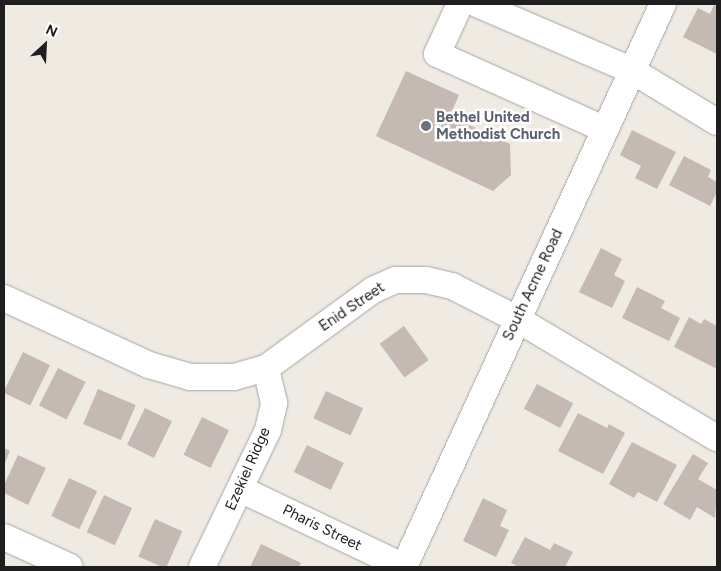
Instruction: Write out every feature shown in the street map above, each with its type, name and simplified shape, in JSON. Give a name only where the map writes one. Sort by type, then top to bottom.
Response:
[{"type":"street","points":[[460,4],[437,54],[604,129]]},
{"type":"street","points":[[477,4],[631,70],[717,122]]},
{"type":"street","name":"South Acme Road","points":[[404,567],[663,4]]},
{"type":"street","name":"Enid Street","points":[[4,298],[149,365],[190,378],[234,378],[266,368],[373,290],[395,280],[426,280],[452,286],[517,319],[717,438]]},
{"type":"street","name":"Ezekiel Ridge","points":[[202,567],[268,430],[274,403],[266,368]]},
{"type":"street","name":"Pharis Street","points":[[240,489],[404,567]]},
{"type":"street","points":[[4,536],[70,567]]},
{"type":"building","points":[[714,5],[717,6],[717,54],[683,37],[698,8],[710,14]]},
{"type":"building","name":"Bethel United Methodist Church","points":[[406,71],[459,95],[450,116],[510,144],[511,175],[493,191],[376,136]]},
{"type":"building","points":[[632,130],[676,152],[657,189],[635,178],[641,166],[620,155]]},
{"type":"building","points":[[684,156],[711,170],[708,177],[717,182],[717,192],[710,206],[669,185]]},
{"type":"building","points":[[601,248],[622,259],[614,275],[625,281],[612,308],[579,292]]},
{"type":"building","points":[[637,287],[665,301],[661,308],[680,318],[669,341],[622,318]]},
{"type":"building","points":[[689,317],[701,324],[704,319],[717,326],[717,369],[674,347]]},
{"type":"building","points":[[404,326],[429,360],[404,378],[380,344]]},
{"type":"building","points":[[23,352],[50,365],[30,406],[4,393]]},
{"type":"building","points":[[58,368],[86,382],[67,419],[39,405]]},
{"type":"building","points":[[537,384],[573,403],[560,428],[524,409]]},
{"type":"building","points":[[98,389],[136,405],[121,440],[83,424]]},
{"type":"building","points":[[326,391],[363,408],[350,436],[313,418]]},
{"type":"building","points":[[145,408],[172,421],[154,458],[127,445]]},
{"type":"building","points":[[578,413],[607,428],[609,424],[625,433],[603,474],[558,451]]},
{"type":"building","points":[[202,417],[229,430],[211,468],[184,455]]},
{"type":"building","points":[[632,442],[677,465],[657,502],[638,492],[634,498],[609,484]]},
{"type":"building","points":[[307,445],[344,463],[331,490],[294,472]]},
{"type":"building","points":[[4,448],[10,451],[4,465]]},
{"type":"building","points":[[693,454],[708,463],[698,479],[717,490],[715,518],[697,507],[690,520],[663,504]]},
{"type":"building","points":[[18,455],[46,468],[28,505],[4,493],[4,485]]},
{"type":"building","points":[[69,478],[97,491],[79,529],[51,516]]},
{"type":"building","points":[[104,495],[132,508],[115,545],[87,532]]},
{"type":"building","points":[[483,498],[507,510],[500,526],[509,530],[496,557],[463,541]]},
{"type":"building","points":[[155,519],[182,531],[166,567],[162,567],[138,556]]},
{"type":"building","points":[[525,537],[550,550],[554,543],[573,552],[565,567],[519,567],[511,563]]},
{"type":"building","points":[[261,544],[301,563],[299,567],[250,567]]},
{"type":"place","name":"Bethel United Methodist Church","points":[[426,126]]}]
